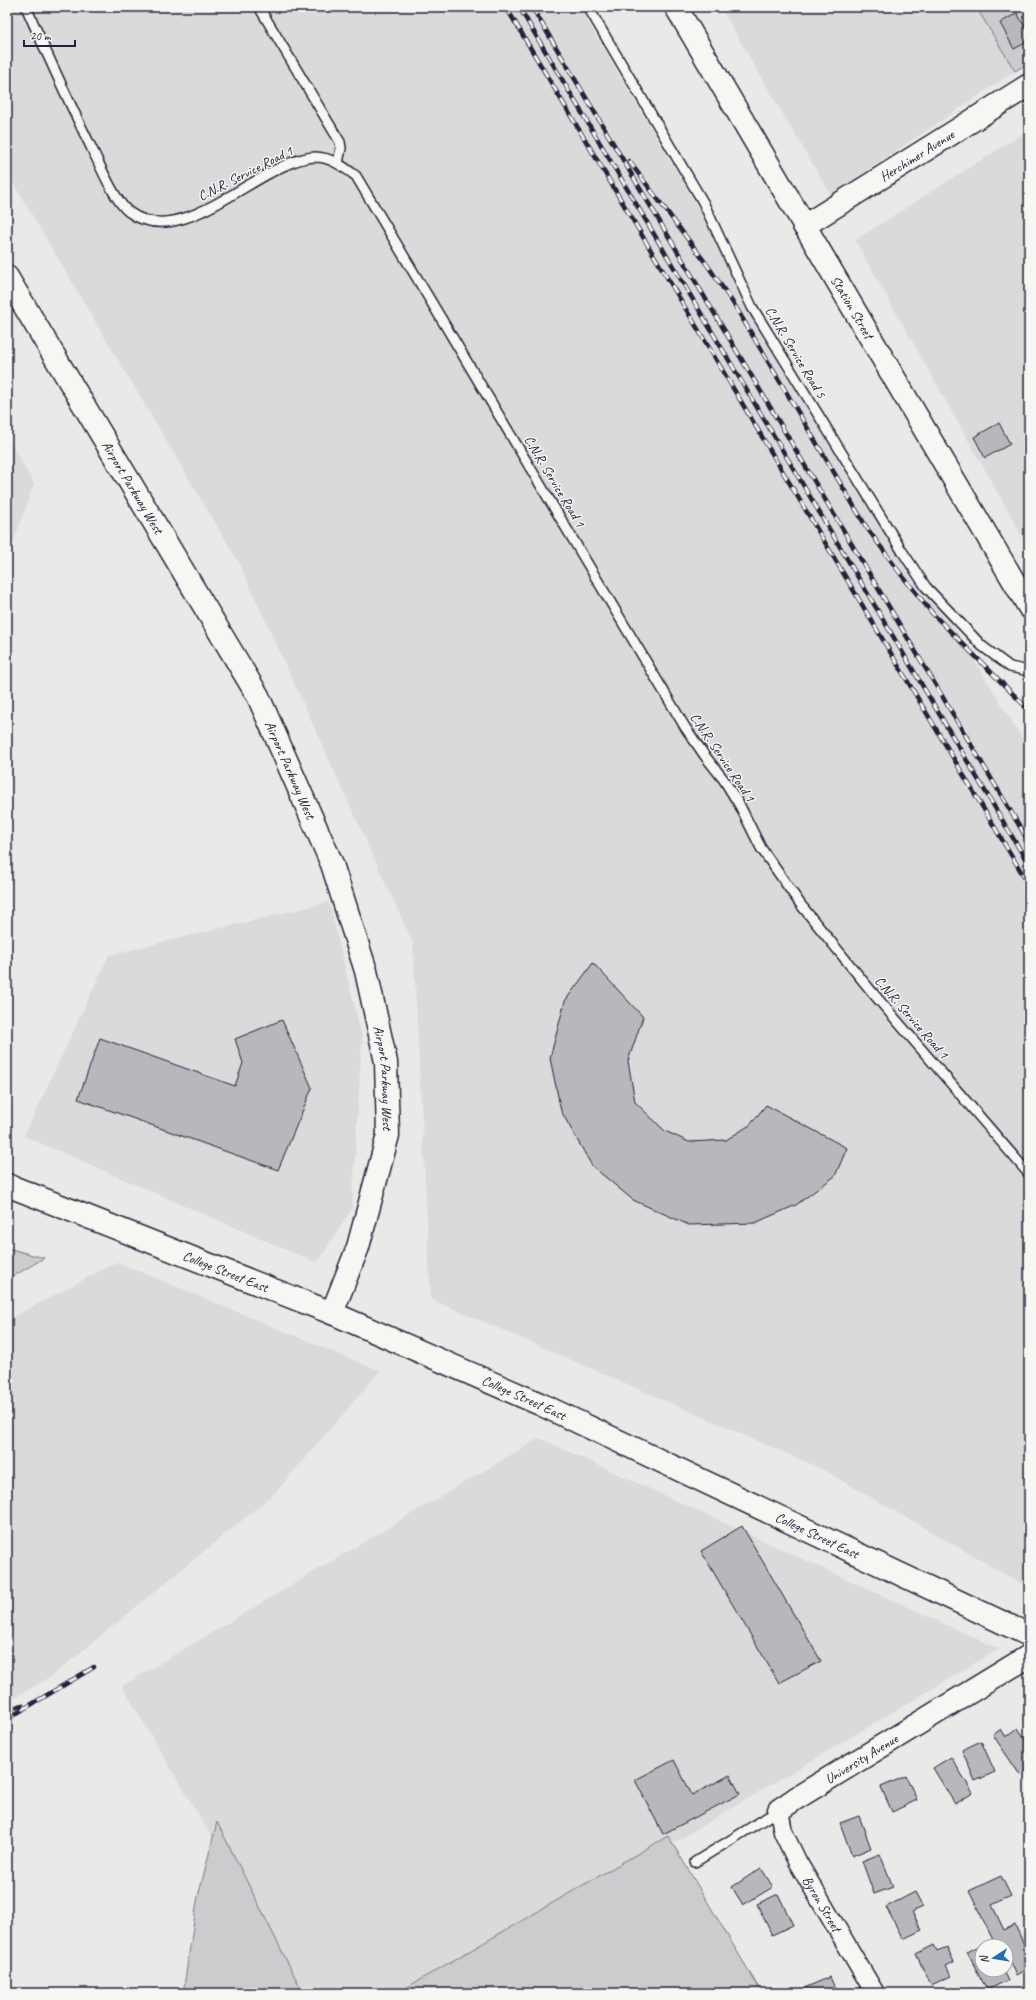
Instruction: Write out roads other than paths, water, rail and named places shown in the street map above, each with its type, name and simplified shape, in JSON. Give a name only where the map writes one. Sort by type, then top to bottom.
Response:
[{"type":"main road","name":"Station Street","points":[[676,7],[1029,606]]},
{"type":"main road","name":"Herchimer Avenue","points":[[804,226],[1029,85]]},
{"type":"main road","name":"Airport Parkway West","points":[[7,277],[258,696],[332,864],[366,970],[386,1062],[388,1135],[358,1247],[332,1313]]},
{"type":"main road","name":"College Street East","points":[[7,1184],[332,1313],[540,1404],[1029,1636]]},
{"type":"main road","name":"University Avenue","points":[[780,1810],[802,1794],[1029,1656]]},
{"type":"street","name":"Byron Street","points":[[780,1810],[783,1832],[797,1861],[875,1993]]},
{"type":"lane","name":"C.N.R. Service Road 1","points":[[26,7],[102,171],[121,204],[130,213],[149,221],[177,221],[196,214],[294,161],[316,157],[338,163],[356,176],[685,727],[740,806],[761,848],[780,877],[841,954],[1029,1174]]},
{"type":"lane","points":[[259,7],[340,142],[341,148],[338,163]]},
{"type":"lane","name":"C.N.R. Service Road 5","points":[[588,7],[703,202],[752,307],[902,551],[926,587],[982,646],[1010,667],[1029,671]]},
{"type":"lane","name":"University Avenue","points":[[695,1862],[780,1810]]},
{"type":"railway","points":[[506,7],[1029,885]]},
{"type":"railway","points":[[519,7],[1029,865]]},
{"type":"railway","points":[[532,7],[1029,842]]},
{"type":"railway","points":[[629,161],[708,266],[735,306],[867,528],[900,573],[933,614],[1029,710]]},
{"type":"railway","points":[[7,1719],[94,1667]]},
{"type":"railway","points":[[7,1711],[22,1705]]}]
